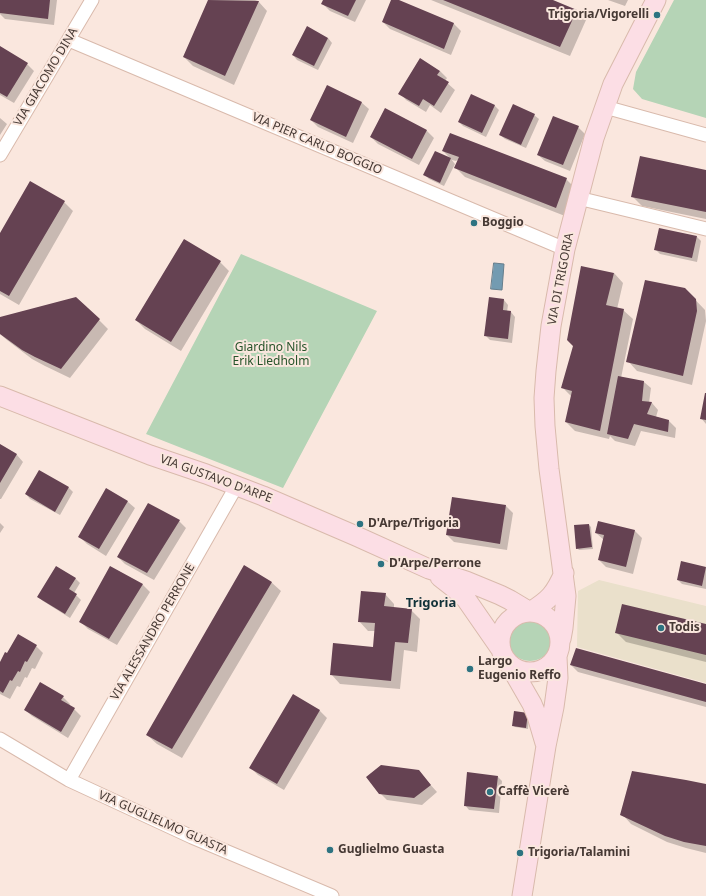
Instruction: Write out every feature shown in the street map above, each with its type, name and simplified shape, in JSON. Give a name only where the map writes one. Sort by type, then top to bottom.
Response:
[{"type":"street","name":"VIA GIACOMO DINA","points":[[0,155],[92,0]]},
{"type":"street","name":"VIA DI TRIGORIA","points":[[522,896],[546,746],[557,689],[559,648],[566,601],[564,573],[544,426],[544,398],[548,346],[565,249],[594,138],[614,84],[656,0]]},
{"type":"street","name":"VIA PIER CARLO BOGGIO","points":[[69,40],[565,249]]},
{"type":"street","points":[[605,107],[706,135]]},
{"type":"street","points":[[578,198],[706,229]]},
{"type":"street","name":"VIA GUSTAVO D'ARPE","points":[[0,396],[143,453],[237,485],[430,569],[466,581],[500,595],[530,612]]},
{"type":"street","name":"VIA ALESSANDRO PERRONE","points":[[69,780],[237,485]]},
{"type":"street","name":"VIA GUSTAVO D'ARPE","points":[[430,569],[460,593],[471,606],[500,648]]},
{"type":"street","points":[[530,612],[548,599],[557,588],[564,573]]},
{"type":"street","points":[[530,612],[539,613],[547,617],[554,623],[558,630],[559,648],[552,664],[544,670],[535,673],[517,670],[509,664],[500,648],[500,637],[504,627],[511,619],[520,614],[530,612]]},
{"type":"street","name":"VIA DI TRIGORIA","points":[[509,664],[532,704],[546,746]]},
{"type":"street","name":"VIA GUGLIELMO GUASTA","points":[[0,739],[69,780],[192,837],[332,896]]},
{"type":"shaded area","points":[[599,580],[706,606],[706,683],[577,647],[578,591]]},
{"type":"green space","points":[[674,0],[706,0],[706,118],[642,99],[633,89],[636,72]]},
{"type":"green space","name":"Giardino Nils Erik Liedholm","points":[[241,254],[377,311],[283,488],[146,434]]},
{"type":"green space","name":"Largo Eugenio Reffo","points":[[530,615],[543,619],[549,625],[553,638],[549,651],[543,657],[530,661],[517,657],[511,651],[507,638],[511,625],[517,619]]},
{"type":"water","points":[[494,263],[504,264],[502,290],[491,289]]},
{"type":"building","points":[[0,0],[50,0],[48,19],[0,13]]},
{"type":"building","points":[[208,0],[259,1],[225,76],[183,57]]},
{"type":"building","points":[[323,0],[356,0],[348,16],[321,4]]},
{"type":"building","points":[[391,0],[399,0],[454,23],[444,49],[382,22]]},
{"type":"building","points":[[443,0],[553,0],[577,10],[560,47]]},
{"type":"building","points":[[307,26],[328,38],[314,66],[292,55]]},
{"type":"building","points":[[0,46],[28,63],[7,97],[0,93]]},
{"type":"building","points":[[420,58],[440,71],[437,75],[449,82],[434,106],[423,99],[419,106],[398,94]]},
{"type":"building","points":[[327,85],[362,102],[346,137],[310,120]]},
{"type":"building","points":[[471,94],[495,105],[482,133],[458,122]]},
{"type":"building","points":[[513,104],[535,114],[521,145],[499,135]]},
{"type":"building","points":[[385,108],[427,130],[412,159],[370,137]]},
{"type":"building","points":[[553,116],[579,126],[563,165],[537,155]]},
{"type":"building","points":[[450,133],[567,178],[556,208],[454,168],[459,157],[442,151]]},
{"type":"building","points":[[435,151],[451,158],[440,183],[423,175]]},
{"type":"building","points":[[640,156],[706,170],[706,212],[631,197]]},
{"type":"building","points":[[30,181],[65,201],[9,296],[0,291],[0,233]]},
{"type":"building","points":[[659,228],[697,236],[692,258],[654,250]]},
{"type":"building","points":[[184,239],[221,261],[171,342],[135,320]]},
{"type":"building","points":[[581,266],[614,273],[606,305],[624,309],[600,431],[565,422],[572,391],[561,388],[573,346],[567,340]]},
{"type":"building","points":[[645,280],[685,288],[696,299],[697,311],[683,376],[626,362]]},
{"type":"building","points":[[76,297],[100,319],[61,369],[22,350],[0,334],[0,317]]},
{"type":"building","points":[[489,297],[504,299],[503,310],[511,311],[508,339],[484,336]]},
{"type":"building","points":[[618,376],[644,381],[642,401],[652,402],[647,414],[669,420],[668,432],[634,424],[628,439],[607,434]]},
{"type":"building","points":[[706,393],[706,420],[700,419]]},
{"type":"building","points":[[0,444],[17,454],[0,483]]},
{"type":"building","points":[[39,470],[69,487],[55,512],[25,494]]},
{"type":"building","points":[[106,488],[128,501],[99,549],[78,537]]},
{"type":"building","points":[[452,497],[506,505],[500,544],[446,535]]},
{"type":"building","points":[[148,503],[180,520],[147,573],[117,557]]},
{"type":"building","points":[[598,521],[635,530],[626,567],[598,560],[604,535],[595,533]]},
{"type":"building","points":[[589,524],[592,547],[576,549],[574,525]]},
{"type":"building","points":[[681,561],[706,567],[702,586],[677,580]]},
{"type":"building","points":[[244,565],[272,582],[172,749],[146,735]]},
{"type":"building","points":[[56,566],[76,578],[69,589],[77,594],[65,614],[37,597]]},
{"type":"building","points":[[110,566],[143,584],[109,639],[79,622]]},
{"type":"building","points":[[361,591],[386,593],[384,606],[412,609],[408,643],[395,642],[391,681],[330,675],[333,643],[373,647],[375,623],[358,622]]},
{"type":"building","name":"Todis","points":[[622,604],[706,624],[706,655],[615,633]]},
{"type":"building","points":[[18,634],[37,645],[27,662],[25,661],[20,672],[18,671],[12,681],[10,680],[3,693],[0,691],[0,662],[5,652],[7,653]]},
{"type":"building","points":[[576,648],[706,684],[706,702],[570,665]]},
{"type":"building","points":[[40,682],[64,696],[61,700],[75,708],[61,732],[24,710]]},
{"type":"building","points":[[293,694],[320,710],[277,784],[249,768]]},
{"type":"building","points":[[514,711],[528,713],[526,728],[512,726]]},
{"type":"building","points":[[381,765],[419,770],[431,785],[414,798],[379,794],[366,777]]},
{"type":"building","points":[[632,771],[706,784],[706,846],[684,842],[665,836],[620,815]]},
{"type":"building","points":[[467,772],[498,776],[494,809],[464,806]]},
{"type":"place","name":"Trigoria/Vigorelli","points":[[657,15]]},
{"type":"place","name":"Boggio","points":[[474,223]]},
{"type":"place","name":"D'Arpe/Trigoria","points":[[360,524]]},
{"type":"place","name":"D'Arpe/Perrone","points":[[381,564]]},
{"type":"place","name":"Todis","points":[[661,628]]},
{"type":"place","name":"Largo Eugenio Reffo","points":[[470,669]]},
{"type":"place","name":"Caffè Vicerè","points":[[490,792]]},
{"type":"place","name":"Guglielmo Guasta","points":[[330,850]]},
{"type":"place","name":"Trigoria/Talamini","points":[[520,853]]},
{"type":"district","name":"Trigoria","points":[[431,603]]}]
